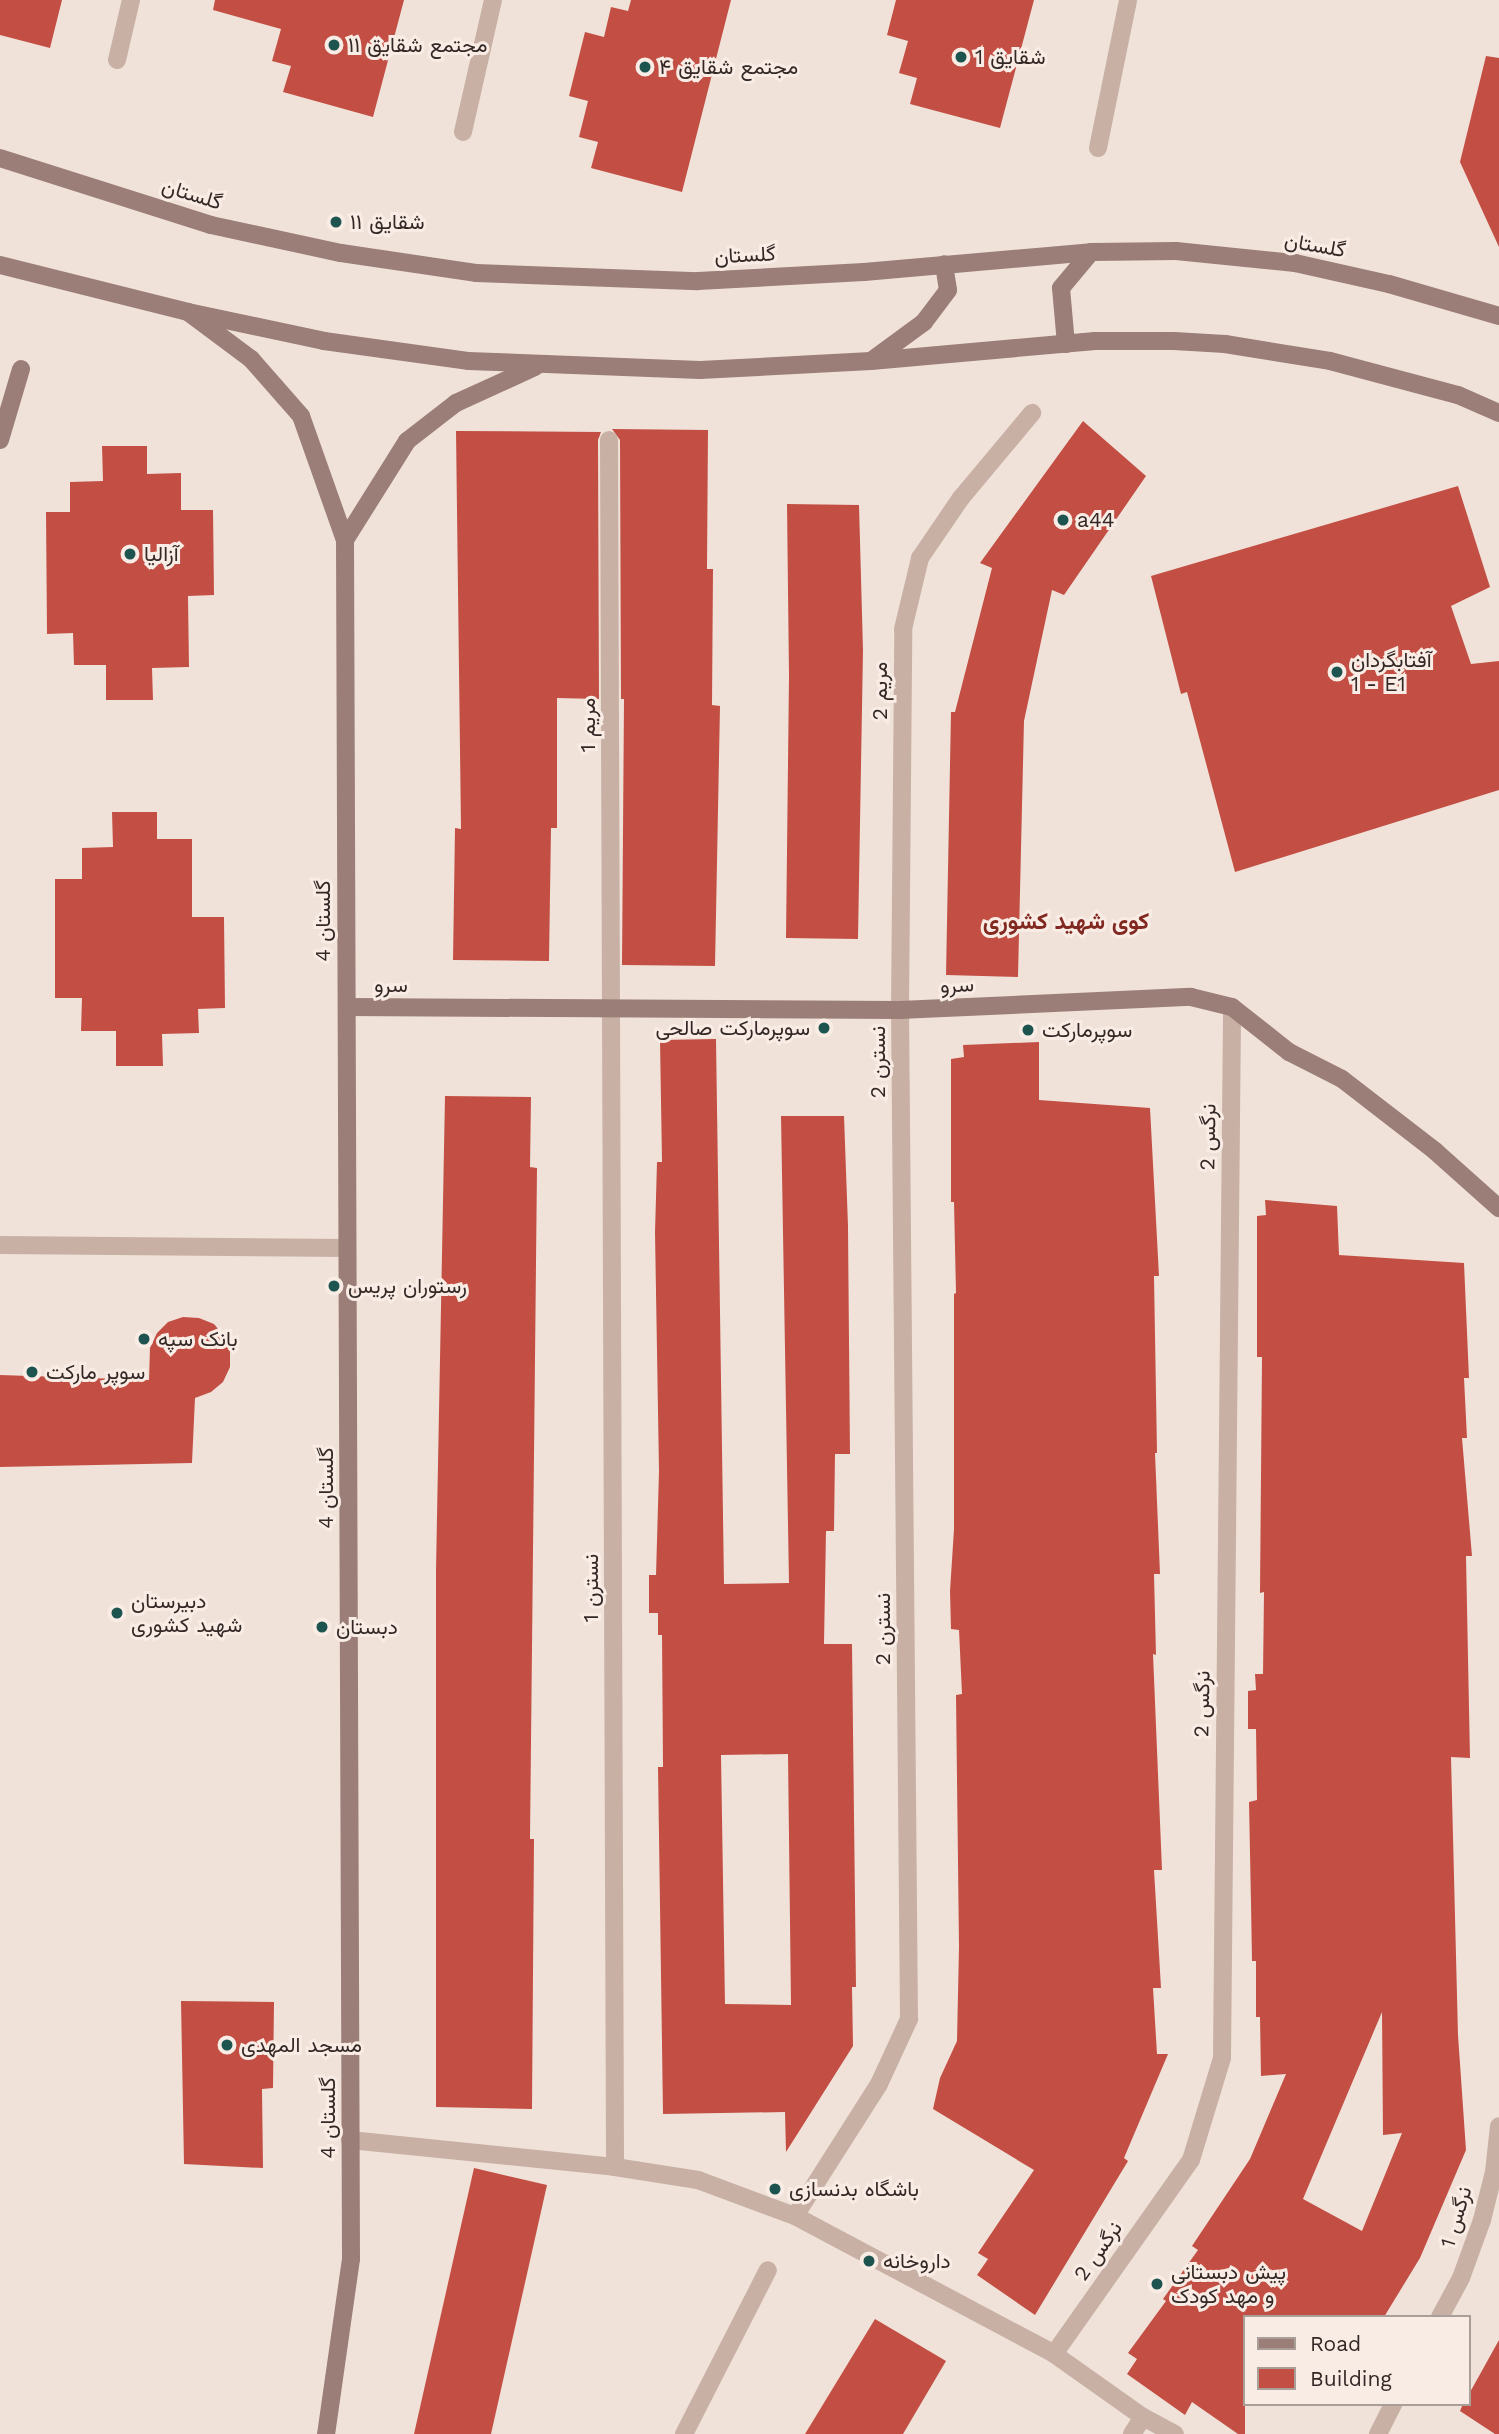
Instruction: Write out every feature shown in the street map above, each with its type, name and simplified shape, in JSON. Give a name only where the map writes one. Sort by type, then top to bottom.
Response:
[{"type":"street","points":[[117,60],[131,0]]},
{"type":"street","points":[[463,132],[493,0]]},
{"type":"street","points":[[1098,148],[1128,0]]},
{"type":"street","name":"گلستان","points":[[6,158],[211,225],[341,253],[448,270],[541,277],[698,281],[864,272],[1091,252],[1176,251],[1295,263],[1389,284],[1499,316]]},
{"type":"street","points":[[1066,344],[1061,288],[1091,252]]},
{"type":"street","points":[[871,361],[924,322],[948,290],[944,264]]},
{"type":"street","points":[[0,265],[188,312],[409,355],[537,366],[700,370],[871,361],[1066,344],[1174,341],[1280,351],[1367,370],[1458,395],[1499,413]]},
{"type":"street","points":[[188,312],[251,359],[301,416],[345,540]]},
{"type":"street","points":[[345,540],[407,441],[456,403],[537,366]]},
{"type":"street","points":[[0,440],[21,369]]},
{"type":"street","name":"مریم 2","points":[[901,1010],[903,629],[920,558],[961,498],[1032,413]]},
{"type":"street","name":"مریم 1","points":[[609,440],[612,1009]]},
{"type":"street","name":"گلستان 4","points":[[326,2434],[351,2259],[345,540]]},
{"type":"street","name":"سرو","points":[[346,1007],[901,1010],[1191,997],[1232,1007],[1289,1052],[1342,1079],[1499,1208]]},
{"type":"street","name":"نرگس 2","points":[[1054,2354],[1191,2160],[1222,2058],[1232,1007]]},
{"type":"street","name":"نسترن 1","points":[[612,1009],[615,2167]]},
{"type":"street","name":"نسترن 2","points":[[795,2216],[879,2084],[909,2019],[901,1010]]},
{"type":"street","points":[[0,1245],[347,1248]]},
{"type":"street","name":"نرگس 1","points":[[1441,2315],[1461,2278],[1482,2220],[1494,2172],[1499,2126]]},
{"type":"street","points":[[350,2140],[615,2167],[698,2180],[795,2216],[1054,2354],[1143,2417],[1175,2434]]},
{"type":"street","points":[[684,2434],[768,2270]]},
{"type":"street","points":[[1378,2434],[1392,2406]]},
{"type":"street","points":[[1132,2434],[1143,2417]]},
{"type":"building","points":[[0,0],[62,0],[50,48],[0,35]]},
{"type":"building","name":"مجتمع شقایق ۱۱","points":[[215,0],[404,0],[373,117],[283,92],[291,66],[272,61],[281,29],[213,10]]},
{"type":"building","name":"مجتمع شقایق ۴","points":[[631,0],[731,0],[682,192],[591,168],[598,142],[579,137],[588,101],[569,96],[585,32],[604,37],[611,7],[628,11]]},
{"type":"building","name":"شقایق 1","points":[[896,0],[1034,0],[1000,128],[910,104],[917,78],[899,73],[908,41],[887,35]]},
{"type":"building","points":[[1486,56],[1499,58],[1499,247],[1460,162]]},
{"type":"building","points":[[1083,421],[1146,476],[1064,595],[1052,590],[1024,721],[1018,977],[946,975],[951,712],[955,712],[992,568],[980,563]]},
{"type":"building","points":[[612,429],[708,430],[707,569],[713,569],[712,705],[720,706],[715,966],[622,965],[624,699],[621,699],[620,440]]},
{"type":"building","points":[[456,431],[601,432],[598,440],[599,699],[557,698],[557,828],[551,828],[549,961],[453,960],[455,828],[461,829]]},
{"type":"building","name":"آزالیا","points":[[102,446],[147,446],[147,474],[181,473],[181,510],[213,510],[214,595],[188,596],[189,667],[152,668],[153,700],[106,700],[106,665],[74,665],[73,633],[47,634],[46,512],[70,512],[70,482],[103,481]]},
{"type":"building","name":"آفتابگردان 1 - E1","points":[[1458,486],[1490,587],[1451,606],[1471,664],[1499,661],[1499,790],[1235,872],[1187,692],[1181,694],[1151,576]]},
{"type":"building","points":[[787,504],[859,505],[863,650],[858,939],[786,938],[789,676]]},
{"type":"building","points":[[112,812],[157,812],[157,839],[192,839],[192,917],[224,917],[225,1008],[198,1009],[199,1033],[162,1034],[163,1066],[116,1066],[116,1031],[81,1031],[82,998],[55,998],[55,879],[82,879],[82,848],[113,847]]},
{"type":"building","points":[[716,1039],[724,1584],[789,1583],[781,1116],[844,1116],[850,1454],[835,1454],[834,1531],[826,1531],[824,1644],[852,1644],[856,1987],[852,1987],[853,2046],[786,2152],[785,2112],[663,2114],[658,1767],[663,1767],[662,1635],[658,1635],[658,1613],[649,1613],[649,1575],[656,1575],[659,1471],[655,1232],[657,1162],[662,1162],[660,1040]],"holes":[[[788,1754],[791,2005],[725,2004],[721,1755]]]},
{"type":"building","points":[[1039,1042],[1039,1100],[1150,1108],[1159,1276],[1154,1276],[1155,1453],[1160,1574],[1154,1574],[1156,1655],[1153,1654],[1162,1870],[1154,1870],[1161,1988],[1153,1988],[1157,2054],[1168,2054],[1124,2158],[1128,2161],[1035,2315],[977,2275],[988,2259],[978,2253],[1034,2170],[933,2109],[940,2078],[957,2041],[959,1947],[956,1695],[962,1694],[959,1630],[951,1629],[950,1591],[954,1529],[956,1293],[954,1202],[951,1202],[951,1059],[964,1057],[963,1045]]},
{"type":"building","points":[[445,1096],[531,1097],[530,1167],[537,1168],[530,1839],[534,1839],[532,2109],[436,2107],[436,1570]]},
{"type":"building","points":[[1265,1200],[1337,1206],[1339,1255],[1464,1263],[1469,1378],[1464,1378],[1467,1438],[1462,1438],[1472,1556],[1466,1556],[1470,1758],[1451,1757],[1458,2035],[1466,2150],[1420,2258],[1385,2315],[1244,2315],[1245,2434],[1238,2434],[1192,2402],[1185,2415],[1127,2374],[1137,2359],[1128,2353],[1166,2301],[1163,2299],[1198,2250],[1192,2246],[1250,2159],[1286,2074],[1261,2076],[1260,2017],[1256,2017],[1256,1961],[1252,1961],[1249,1802],[1257,1800],[1256,1729],[1248,1729],[1248,1691],[1256,1690],[1255,1674],[1263,1674],[1264,1592],[1260,1593],[1262,1357],[1257,1357],[1257,1216],[1266,1215]],"holes":[[[1382,2012],[1383,2135],[1402,2133],[1362,2231],[1303,2199]]]},
{"type":"building","points":[[183,1317],[199,1318],[214,1324],[224,1336],[230,1351],[230,1367],[223,1382],[211,1392],[195,1398],[192,1463],[0,1467],[0,1375],[149,1380],[150,1348],[157,1333],[168,1322]]},
{"type":"building","name":"مسجد المهدی","points":[[181,2001],[274,2002],[273,2088],[262,2089],[263,2168],[184,2164]]},
{"type":"building","points":[[474,2168],[547,2185],[491,2434],[414,2434]]},
{"type":"building","points":[[875,2319],[946,2361],[903,2434],[805,2434]]},
{"type":"building","points":[[1499,2340],[1499,2434],[1460,2411],[1462,2406],[1471,2406],[1471,2390]]},
{"type":"place","name":"مجتمع شقایق ۱۱","points":[[334,45]]},
{"type":"place","name":"شقایق 1","points":[[961,57]]},
{"type":"place","name":"مجتمع شقایق ۴","points":[[645,67]]},
{"type":"place","name":"شقایق ۱۱","points":[[336,222]]},
{"type":"place","name":"a44","points":[[1063,520]]},
{"type":"place","name":"آزالیا","points":[[130,554]]},
{"type":"place","name":"آفتابگردان 1 - E1","points":[[1337,672]]},
{"type":"place","name":"سوپرمارکت صالحی","points":[[824,1028]]},
{"type":"place","name":"سوپرمارکت","points":[[1028,1030]]},
{"type":"place","name":"رستوران پریس","points":[[334,1286]]},
{"type":"place","name":"بانک سپه","points":[[144,1339]]},
{"type":"place","name":"سوپر مارکت","points":[[32,1372]]},
{"type":"place","name":"دبیرستان شهید کشوری","points":[[117,1613]]},
{"type":"place","name":"دبستان","points":[[322,1627]]},
{"type":"place","name":"مسجد المهدی","points":[[227,2045]]},
{"type":"place","name":"باشگاه بدنسازی","points":[[775,2189]]},
{"type":"place","name":"داروخانه","points":[[869,2261]]},
{"type":"place","name":"پیش دبستانی و مهد کودک","points":[[1157,2284]]},
{"type":"district","name":"کوی شهید کشوری","points":[[1066,922]]}]
